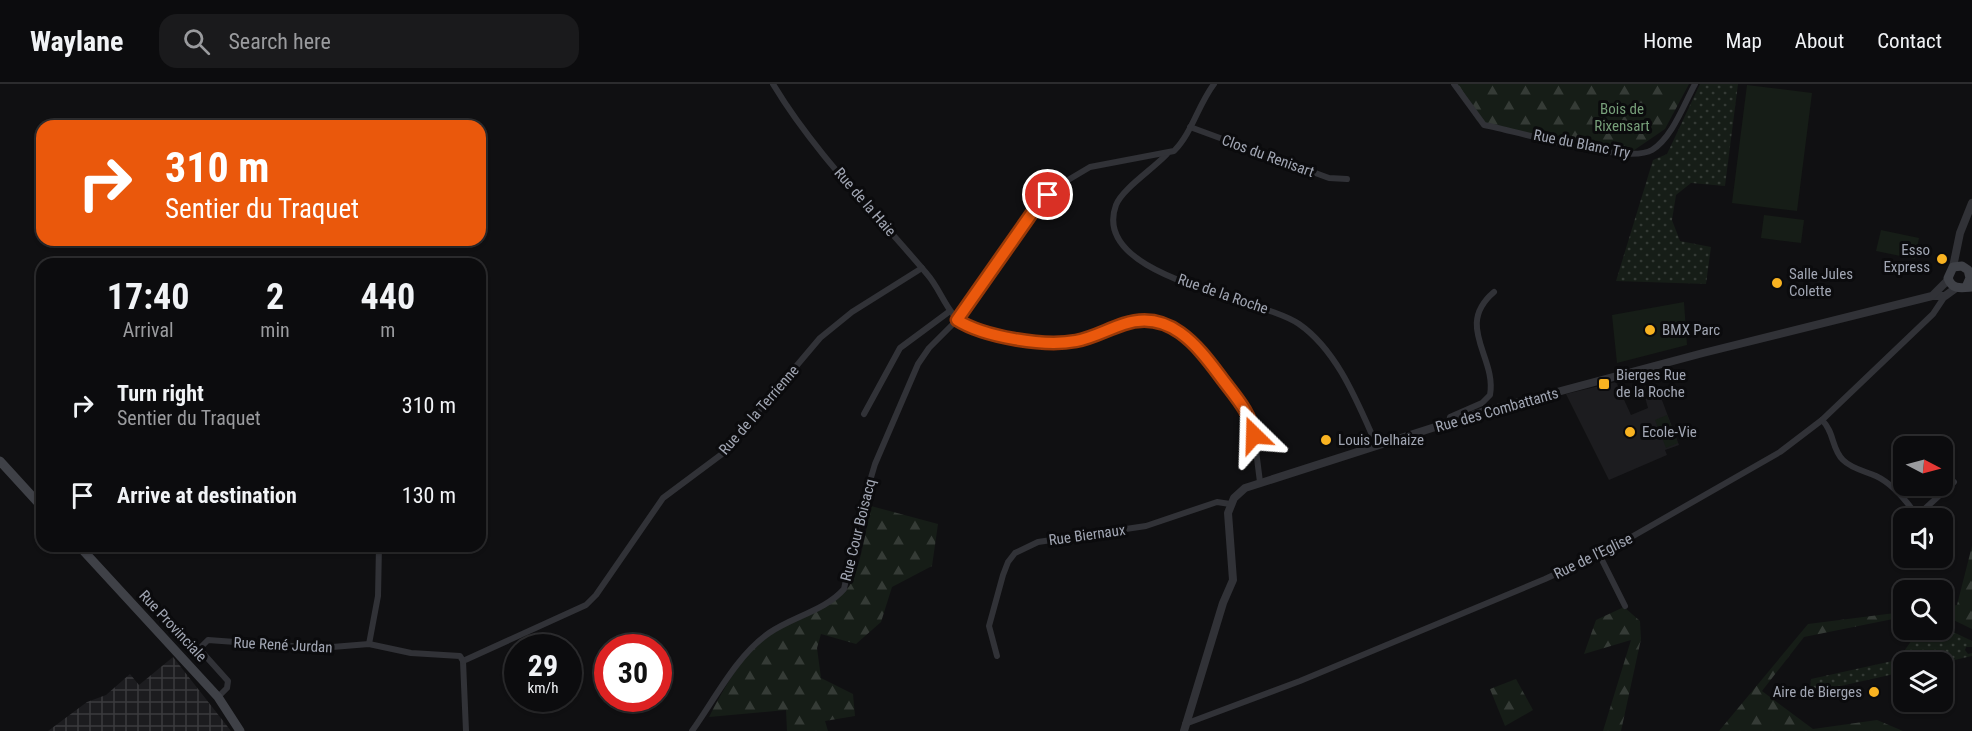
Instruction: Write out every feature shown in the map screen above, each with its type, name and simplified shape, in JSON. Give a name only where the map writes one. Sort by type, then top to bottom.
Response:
[{"type":"main road","points":[[1953,267],[1970,272],[1965,287],[1948,280],[1949,272],[1953,267]]},
{"type":"main road","points":[[0,461],[36,500]]},
{"type":"main road","name":"Rue Provinciale","points":[[85,552],[218,697],[240,731]]},
{"type":"street","name":"Rue de la Haie","points":[[773,84],[805,134],[922,268],[957,320]]},
{"type":"street","name":"Rue de la Roche","points":[[1214,84],[1182,143],[1167,154],[1150,173],[1123,193],[1116,204],[1115,227],[1123,249],[1140,262],[1215,294],[1279,314],[1311,333],[1338,368],[1377,446]]},
{"type":"street","name":"Rue du Blanc Try","points":[[1454,84],[1484,125],[1564,143],[1636,155],[1651,151],[1660,143],[1695,84]]},
{"type":"street","name":"Clos du Renisart","points":[[1190,127],[1329,178],[1347,179]]},
{"type":"street","name":"Rue Cour Boisacq","points":[[692,731],[753,646],[786,622],[838,596],[844,589],[859,518],[882,446],[924,354],[957,320],[1039,203],[1058,186],[1090,167],[1115,160],[1167,154]]},
{"type":"street","points":[[1953,267],[1960,233],[1972,203]]},
{"type":"street","points":[[1959,246],[1970,272]]},
{"type":"street","name":"Rue de la Terrienne","points":[[463,660],[586,605],[596,595],[663,498],[722,454],[820,338],[852,312],[922,268]]},
{"type":"street","points":[[1932,296],[1948,280]]},
{"type":"street","points":[[1945,296],[1965,287]]},
{"type":"street","points":[[1449,423],[1450,417],[1482,403],[1491,395],[1477,318],[1483,302],[1494,292]]},
{"type":"street","name":"Rue des Combattants","points":[[1230,504],[1245,488],[1260,482],[1449,423],[1649,367],[1932,296],[1945,296]]},
{"type":"street","name":"Rue de l'Eglise","points":[[1184,728],[1599,554],[1780,452],[1822,420],[1936,310],[1945,296]]},
{"type":"street","points":[[864,414],[900,348],[950,311]]},
{"type":"street","points":[[957,320],[990,335],[1055,342],[1083,339],[1131,322],[1149,322],[1179,330],[1198,346],[1247,414],[1253,427],[1260,482]]},
{"type":"street","points":[[1822,420],[1831,430],[1834,447],[1841,459],[1850,466],[1884,481],[1909,508]]},
{"type":"street","points":[[1928,508],[1954,482]]},
{"type":"street","name":"Rue Biernaux","points":[[997,656],[989,626],[1006,569],[1015,553],[1038,542],[1051,539],[1133,528],[1217,502],[1230,504]]},
{"type":"street","points":[[1184,728],[1223,603],[1233,580],[1228,513],[1230,504]]},
{"type":"street","points":[[369,644],[378,596],[379,552]]},
{"type":"street","points":[[1599,554],[1625,606]]},
{"type":"street","name":"Rue René Jurdan","points":[[218,697],[227,688],[228,681],[202,652],[202,646],[208,640],[321,648],[369,644],[411,654],[460,656],[463,660]]},
{"type":"street","points":[[463,660],[466,731]]},
{"type":"shaded area","name":"Ecole-Vie","points":[[1616,382],[1631,415],[1648,408],[1645,397],[1660,395],[1679,445],[1665,450],[1667,455],[1609,480],[1566,394]]},
{"type":"shaded area","points":[[173,657],[231,731],[48,731],[87,702],[106,695],[130,674],[139,685]]},
{"type":"green space","name":"Bois de Rixensart","points":[[1454,84],[1689,84],[1665,129],[1630,153],[1514,131],[1477,121]]},
{"type":"green space","points":[[1700,84],[1738,84],[1725,186],[1691,183],[1676,195],[1672,220],[1680,241],[1711,247],[1706,284],[1616,281],[1653,160],[1667,154]]},
{"type":"green space","points":[[1747,85],[1812,93],[1797,211],[1732,203]]},
{"type":"green space","points":[[1764,215],[1804,220],[1801,243],[1761,238]]},
{"type":"green space","points":[[1881,230],[1919,238],[1915,259],[1876,251]]},
{"type":"green space","name":"BMX Parc","points":[[1684,302],[1687,345],[1617,363],[1612,315]]},
{"type":"green space","points":[[1667,415],[1678,443],[1666,448],[1655,420]]},
{"type":"green space","points":[[871,506],[938,524],[932,566],[892,587],[881,622],[856,644],[821,634],[817,648],[821,678],[853,694],[855,716],[825,721],[828,731],[787,731],[786,710],[709,717],[724,688],[742,662],[763,639],[790,620],[827,602],[847,589],[859,563]]},
{"type":"green space","points":[[1972,546],[1972,629],[1953,620],[1953,606],[1957,605]]},
{"type":"green space","points":[[1624,607],[1640,621],[1641,639],[1621,731],[1603,731],[1631,640],[1584,654],[1596,620]]},
{"type":"green space","points":[[1893,613],[1893,619],[1804,637],[1762,691],[1813,729],[1877,720],[1903,731],[1719,731],[1808,624]]},
{"type":"green space","points":[[1953,632],[1972,641],[1972,647],[1966,647],[1965,650],[1968,654],[1972,653],[1972,656],[1953,660],[1953,652],[1903,652],[1912,640],[1953,640]]},
{"type":"green space","points":[[1893,661],[1893,674],[1814,692],[1810,689],[1811,679]]},
{"type":"green space","points":[[1516,679],[1533,710],[1505,726],[1490,689]]},
{"type":"place","name":"Esso Express","points":[[1942,259]]},
{"type":"place","name":"Salle Jules Colette","points":[[1777,283]]},
{"type":"place","name":"BMX Parc","points":[[1650,330]]},
{"type":"place","name":"Bierges Rue de la Roche","points":[[1604,384]]},
{"type":"place","name":"Ecole-Vie","points":[[1630,432]]},
{"type":"place","name":"Louis Delhaize","points":[[1326,440]]},
{"type":"place","name":"Aire de Bierges","points":[[1874,692]]},
{"type":"route","points":[[1048,195],[1039,203],[957,320],[970,328],[990,335],[1055,342],[1076,341],[1124,323],[1139,321],[1157,323],[1179,330],[1198,346],[1247,414],[1254,435]]}]
